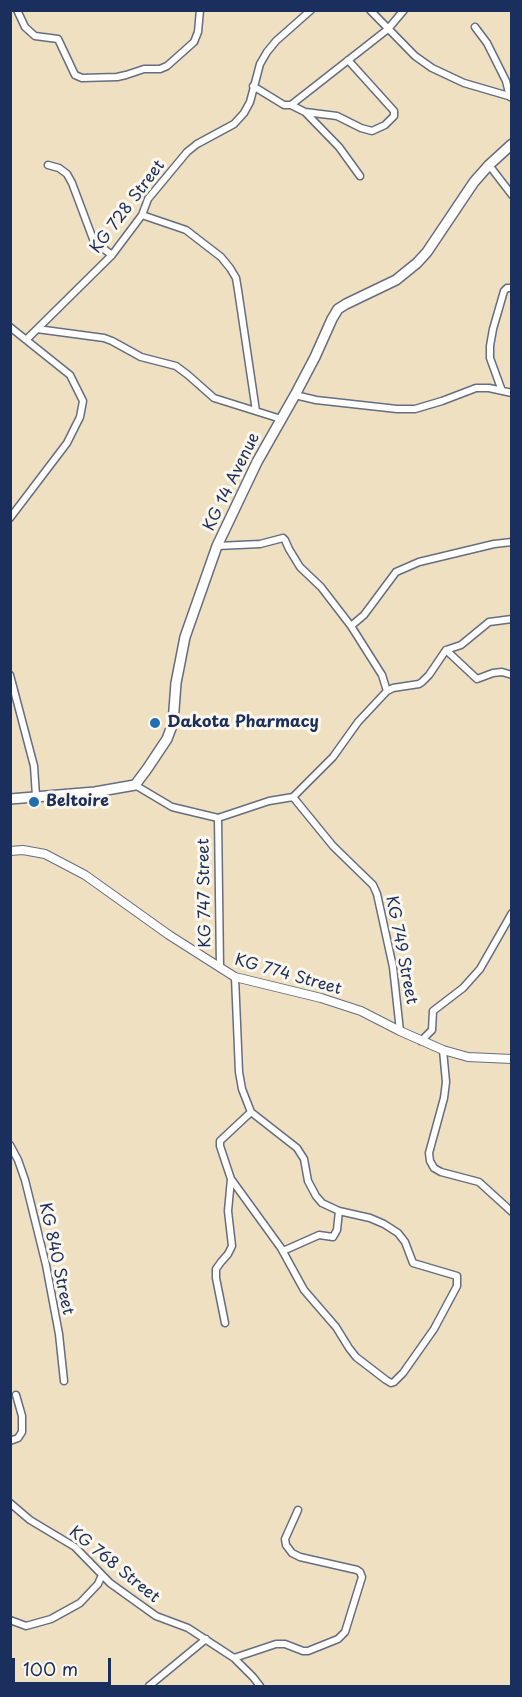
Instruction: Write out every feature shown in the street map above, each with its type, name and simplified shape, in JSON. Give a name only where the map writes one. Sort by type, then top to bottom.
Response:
[{"type":"main road","name":"KG 14 Avenue","points":[[135,784],[167,739],[173,723],[177,672],[185,637],[217,546],[257,462],[315,357],[332,319],[338,309],[396,280],[417,263],[427,252],[469,189],[489,165],[512,144]]},
{"type":"main road","points":[[10,799],[95,792],[135,784]]},
{"type":"street","points":[[17,10],[25,27],[34,36],[58,39],[75,75],[82,78],[117,77],[144,69],[160,69],[167,66],[197,38],[200,10]]},
{"type":"street","name":"KG 728 Street","points":[[27,339],[112,255],[142,215],[148,199],[187,152],[234,124],[244,113],[250,102],[260,64],[267,52],[311,10]]},
{"type":"street","points":[[370,10],[415,56],[444,75],[511,97]]},
{"type":"street","points":[[291,105],[388,29],[404,10]]},
{"type":"street","points":[[475,27],[487,43],[506,81],[511,97]]},
{"type":"street","points":[[305,112],[337,116],[372,131],[385,125],[394,116],[394,111],[348,60]]},
{"type":"street","points":[[253,86],[284,105],[291,105],[305,112],[339,147],[360,176]]},
{"type":"street","points":[[48,165],[59,168],[67,174],[93,239],[112,255]]},
{"type":"street","points":[[489,165],[512,195]]},
{"type":"street","points":[[142,215],[186,230],[221,257],[236,278],[256,411]]},
{"type":"street","points":[[502,391],[489,358],[490,346],[504,291],[512,288]]},
{"type":"street","points":[[10,327],[70,375],[83,401],[80,417],[68,443],[10,518]]},
{"type":"street","points":[[37,329],[104,338],[141,357],[176,366],[214,398],[281,419]]},
{"type":"street","points":[[295,395],[316,400],[415,409],[476,388],[512,393]]},
{"type":"street","points":[[217,546],[260,544],[282,538],[287,542],[300,567],[321,587],[351,626],[382,675],[387,691]]},
{"type":"street","points":[[351,626],[364,615],[393,574],[402,569],[419,562],[494,544],[512,542]]},
{"type":"street","points":[[135,784],[172,807],[218,818],[269,801],[293,797],[333,758],[358,723],[387,691],[419,684],[429,675],[446,650],[460,645],[489,622],[512,619]]},
{"type":"street","points":[[446,650],[477,679],[493,673],[502,672],[512,675]]},
{"type":"street","points":[[10,675],[34,766],[36,796]]},
{"type":"street","name":"KG 749 Street","points":[[293,797],[333,846],[373,885],[393,967],[400,1031]]},
{"type":"street","name":"KG 747 Street","points":[[218,818],[220,968]]},
{"type":"street","name":"KG 774 Street","points":[[10,851],[23,850],[45,854],[85,874],[169,935],[235,977],[321,998],[361,1011],[443,1050],[468,1057],[512,1059]]},
{"type":"street","points":[[421,1041],[432,1030],[433,1011],[463,988],[480,969],[512,913]]},
{"type":"street","points":[[235,977],[239,1072],[250,1112],[297,1148],[304,1159],[308,1181],[322,1203],[339,1211],[370,1218],[384,1224],[398,1233],[405,1242],[413,1263],[456,1275],[458,1279],[457,1286],[434,1329],[394,1382],[391,1383],[370,1369],[348,1348],[336,1327],[304,1290],[283,1251],[231,1179],[220,1141],[250,1112]]},
{"type":"street","points":[[443,1050],[446,1083],[429,1153],[430,1161],[434,1168],[441,1172],[479,1182],[512,1212]]},
{"type":"street","name":"KG 840 Street","points":[[10,1145],[25,1180],[46,1265],[59,1334],[64,1381]]},
{"type":"street","points":[[225,1323],[216,1269],[232,1246],[228,1211],[231,1179]]},
{"type":"street","points":[[283,1251],[319,1235],[333,1237],[337,1230],[339,1211]]},
{"type":"street","points":[[10,1441],[18,1438],[22,1432],[22,1416],[16,1395]]},
{"type":"street","name":"KG 768 Street","points":[[10,1503],[30,1520],[75,1547],[110,1583],[156,1616],[188,1628],[234,1658],[260,1686]]},
{"type":"street","points":[[234,1658],[276,1644],[285,1644],[308,1651],[338,1640],[345,1632],[362,1577],[357,1570],[300,1557],[292,1553],[285,1539],[298,1510]]},
{"type":"street","points":[[10,1620],[30,1626],[61,1614],[80,1603],[98,1584],[102,1575]]},
{"type":"street","points":[[149,1686],[206,1639]]},
{"type":"place","name":"Dakota Pharmacy","points":[[155,723]]},
{"type":"place","name":"Beltoire","points":[[34,802]]}]
